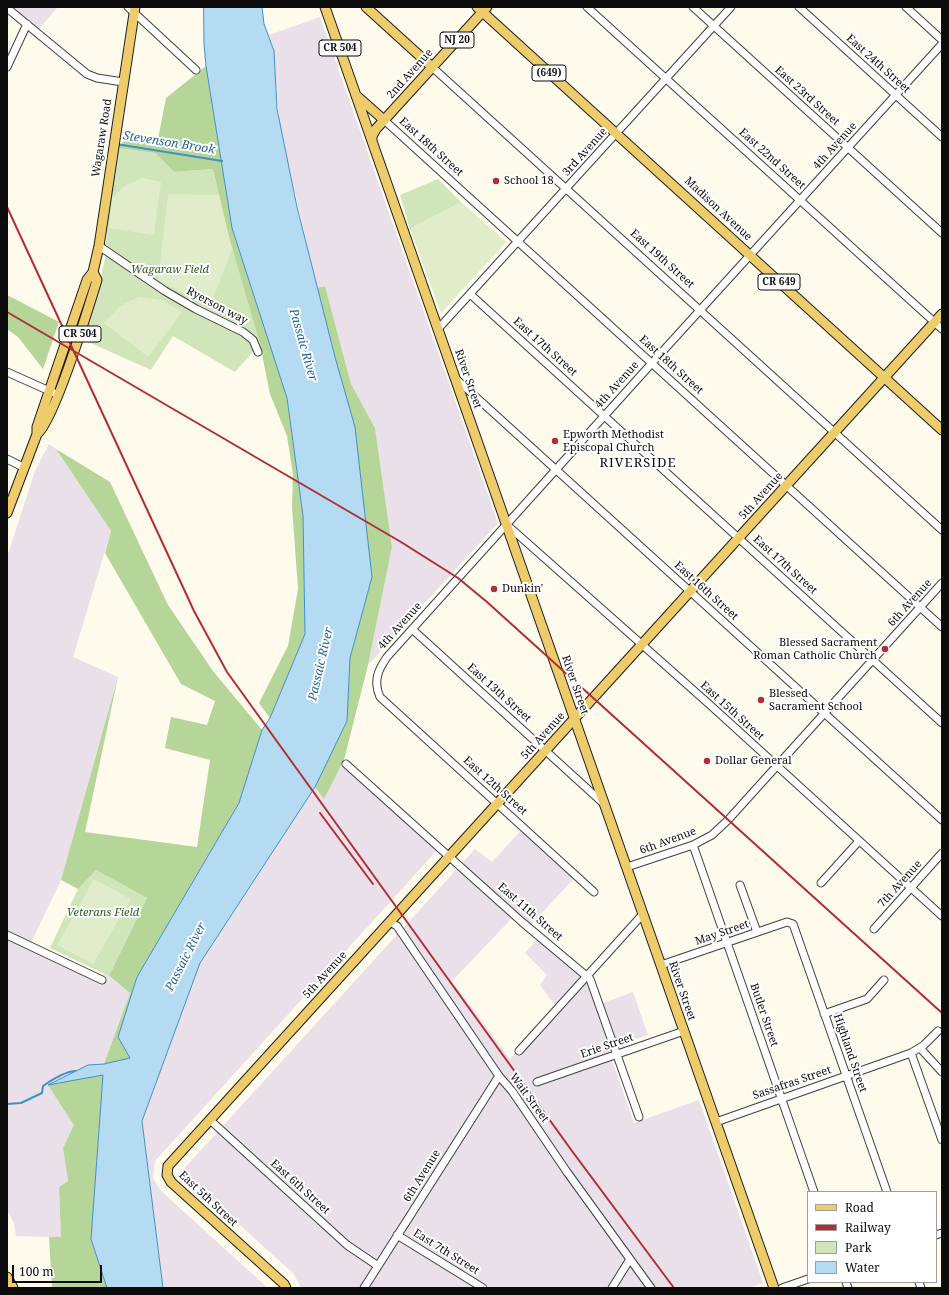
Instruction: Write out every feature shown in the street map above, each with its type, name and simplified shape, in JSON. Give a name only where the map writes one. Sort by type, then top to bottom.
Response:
[{"type":"main road","name":"River Street","points":[[325,7],[774,1288]]},
{"type":"main road","name":"East 19th Street","points":[[366,7],[432,67]]},
{"type":"main road","name":"Wagaraw Road","points":[[7,513],[37,434],[43,430],[54,393],[92,297],[97,280],[93,272],[99,246],[133,9]]},
{"type":"main road","name":"2nd Avenue","points":[[372,141],[374,133],[384,120],[482,9]]},
{"type":"main road","name":"Madison Avenue","points":[[482,9],[750,256],[942,430]]},
{"type":"main road","name":"River Street","points":[[354,90],[362,102],[384,120]]},
{"type":"main road","name":"5th Avenue","points":[[210,1120],[942,314]]},
{"type":"main road","name":"East 5th Street","points":[[210,1120],[168,1166],[166,1171],[168,1178],[285,1287]]},
{"type":"main road","points":[[7,1277],[13,1288]]},
{"type":"street","name":"East 22nd Street","points":[[587,7],[942,329]]},
{"type":"street","name":"East 23rd Street","points":[[693,7],[942,233]]},
{"type":"street","name":"3rd Avenue","points":[[438,329],[731,7]]},
{"type":"street","name":"East 24th Street","points":[[799,7],[942,137]]},
{"type":"street","points":[[906,7],[942,40]]},
{"type":"street","points":[[7,8],[87,74],[97,78],[123,82]]},
{"type":"street","points":[[133,9],[196,70]]},
{"type":"street","points":[[7,67],[27,24]]},
{"type":"street","name":"4th Avenue","points":[[380,696],[376,684],[379,669],[412,629],[942,44]]},
{"type":"street","name":"East 19th Street","points":[[432,67],[942,530]]},
{"type":"street","name":"East 18th Street","points":[[384,120],[942,627]]},
{"type":"street","name":"Ryerson way","points":[[99,246],[165,291],[196,309],[243,332],[253,340],[258,352]]},
{"type":"street","name":"East 17th Street","points":[[470,294],[942,723]]},
{"type":"street","points":[[7,372],[54,393]]},
{"type":"street","name":"East 16th Street","points":[[455,378],[942,820]]},
{"type":"street","points":[[7,460],[23,468]]},
{"type":"street","name":"East 15th Street","points":[[506,524],[642,644],[942,916]]},
{"type":"street","name":"6th Avenue","points":[[626,867],[693,845],[712,835],[728,820],[942,583]]},
{"type":"street","name":"East 13th Street","points":[[412,629],[546,750],[605,806]]},
{"type":"street","name":"East 12th Street","points":[[380,696],[594,892]]},
{"type":"street","name":"East 11th Street","points":[[346,764],[522,922],[586,976],[593,985],[639,1117]]},
{"type":"street","points":[[821,884],[859,841]]},
{"type":"street","name":"Butler Street","points":[[693,845],[814,1191]]},
{"type":"street","name":"7th Avenue","points":[[874,928],[942,853]]},
{"type":"street","points":[[740,885],[756,932]]},
{"type":"street","points":[[519,1051],[643,914]]},
{"type":"street","name":"Wait Street","points":[[390,922],[397,926],[499,1076],[512,1091],[567,1172],[651,1288]]},
{"type":"street","name":"May Street","points":[[661,966],[756,932],[790,922]]},
{"type":"street","name":"Highland Street","points":[[790,922],[793,924],[887,1191]]},
{"type":"street","points":[[7,935],[102,980]]},
{"type":"street","points":[[824,1014],[867,999],[884,980]]},
{"type":"street","name":"Erie Street","points":[[537,1082],[684,1031]]},
{"type":"street","name":"Sassafras Street","points":[[716,1122],[911,1053],[920,1048],[938,1031]]},
{"type":"street","points":[[920,1048],[942,1072]]},
{"type":"street","points":[[911,1053],[942,1140]]},
{"type":"street","name":"6th Avenue","points":[[364,1288],[499,1076]]},
{"type":"street","name":"East 6th Street","points":[[210,1120],[347,1245],[378,1266]]},
{"type":"street","name":"East 7th Street","points":[[397,1235],[483,1288]]},
{"type":"street","points":[[612,1288],[630,1259]]},
{"type":"street","points":[[782,1288],[807,1279]]},
{"type":"shaded area","points":[[12,7],[58,7],[38,30]]},
{"type":"shaded area","points":[[320,17],[498,523],[368,665],[392,547],[375,428],[351,384],[325,286],[317,288],[279,123],[274,51],[269,35]]},
{"type":"shaded area","points":[[49,444],[56,449],[111,531],[73,657],[118,677],[61,880],[28,949],[99,983],[104,973],[130,993],[104,1064],[88,1065],[74,1125],[63,1148],[68,1181],[59,1187],[61,1237],[16,1236],[14,1223],[7,1210],[7,557],[35,471]]},
{"type":"shaded area","points":[[344,760],[440,847],[155,1161],[153,1178],[161,1191],[268,1288],[163,1288],[142,1121],[200,963],[315,787],[324,799]]},
{"type":"shaded area","points":[[524,827],[577,875],[529,927],[515,915],[452,981],[510,1059],[557,1008],[540,985],[547,975],[525,953],[539,937],[589,973],[600,1004],[633,992],[648,1035],[608,1049],[634,1123],[699,1100],[763,1283],[748,1288],[301,1288],[294,1274],[181,1172],[475,849],[492,862]]},
{"type":"green space","points":[[206,66],[232,228],[286,393],[303,517],[305,634],[270,718],[259,703],[288,646],[298,589],[292,507],[293,475],[287,436],[270,394],[260,344],[228,234],[213,169],[174,172],[155,153],[117,148],[130,135],[158,139],[166,98]]},
{"type":"green space","name":"Wagaraw Field","points":[[117,148],[155,153],[174,172],[213,169],[228,234],[260,344],[235,372],[173,336],[151,370],[82,339],[97,296],[105,258],[109,206]]},
{"type":"green space","points":[[142,178],[161,182],[154,234],[152,235],[109,228],[112,198],[125,186]]},
{"type":"green space","points":[[438,179],[461,202],[410,229],[400,195]]},
{"type":"green space","points":[[168,195],[219,195],[232,249],[211,304],[208,305],[158,280]]},
{"type":"green space","points":[[461,202],[506,242],[441,313],[410,229]]},
{"type":"green space","points":[[325,286],[351,384],[375,428],[392,547],[368,665],[344,760],[324,799],[315,787],[347,721],[350,658],[372,577],[335,357],[317,288]]},
{"type":"green space","points":[[7,295],[59,322],[43,369],[18,337],[7,329]]},
{"type":"green space","points":[[139,297],[162,300],[182,312],[150,355],[147,356],[104,323],[120,306]]},
{"type":"green space","points":[[56,449],[110,482],[168,605],[213,671],[262,730],[239,803],[137,977],[131,1058],[104,1064],[130,993],[109,976],[147,898],[96,870],[78,889],[61,880],[118,677],[85,832],[197,847],[210,760],[165,748],[171,717],[207,725],[215,701],[181,684],[105,553],[111,531]]},
{"type":"green space","name":"Veterans Field","points":[[96,870],[147,898],[109,976],[50,948],[78,889]]},
{"type":"green space","points":[[94,879],[131,899],[93,964],[57,945]]},
{"type":"green space","points":[[103,1074],[91,1239],[107,1288],[52,1288],[49,1237],[61,1237],[59,1187],[68,1181],[63,1148],[74,1125],[48,1085]]},
{"type":"water","name":"Passaic River","points":[[204,7],[262,7],[264,24],[274,51],[277,109],[297,207],[335,357],[355,427],[372,577],[350,658],[347,721],[315,787],[200,963],[142,1121],[163,1288],[107,1288],[91,1239],[103,1075],[48,1085],[88,1065],[104,1064],[130,1058],[118,1037],[137,977],[239,803],[262,730],[270,718],[305,634],[303,516],[287,398],[232,228],[206,66],[204,44]]},
{"type":"waterway","name":"Stevenson Brook","points":[[116,144],[222,161]]},
{"type":"waterway","points":[[7,1104],[21,1103],[42,1093],[43,1086],[47,1083],[63,1074],[75,1071]]},
{"type":"railway","points":[[7,207],[194,611],[227,672],[572,1151],[674,1288]]},
{"type":"railway","points":[[7,312],[401,542],[458,578],[487,602],[942,1013]]},
{"type":"railway","points":[[320,813],[373,884]]},
{"type":"place","name":"School 18","points":[[496,181]]},
{"type":"place","name":"Epworth Methodist Episcopal Church","points":[[555,441]]},
{"type":"place","name":"Dunkin'","points":[[494,589]]},
{"type":"place","name":"Blessed Sacrament Roman Catholic Church","points":[[885,649]]},
{"type":"place","name":"Blessed Sacrament School","points":[[761,700]]},
{"type":"place","name":"Dollar General","points":[[707,761]]},
{"type":"district","name":"RIVERSIDE","points":[[638,463]]}]
